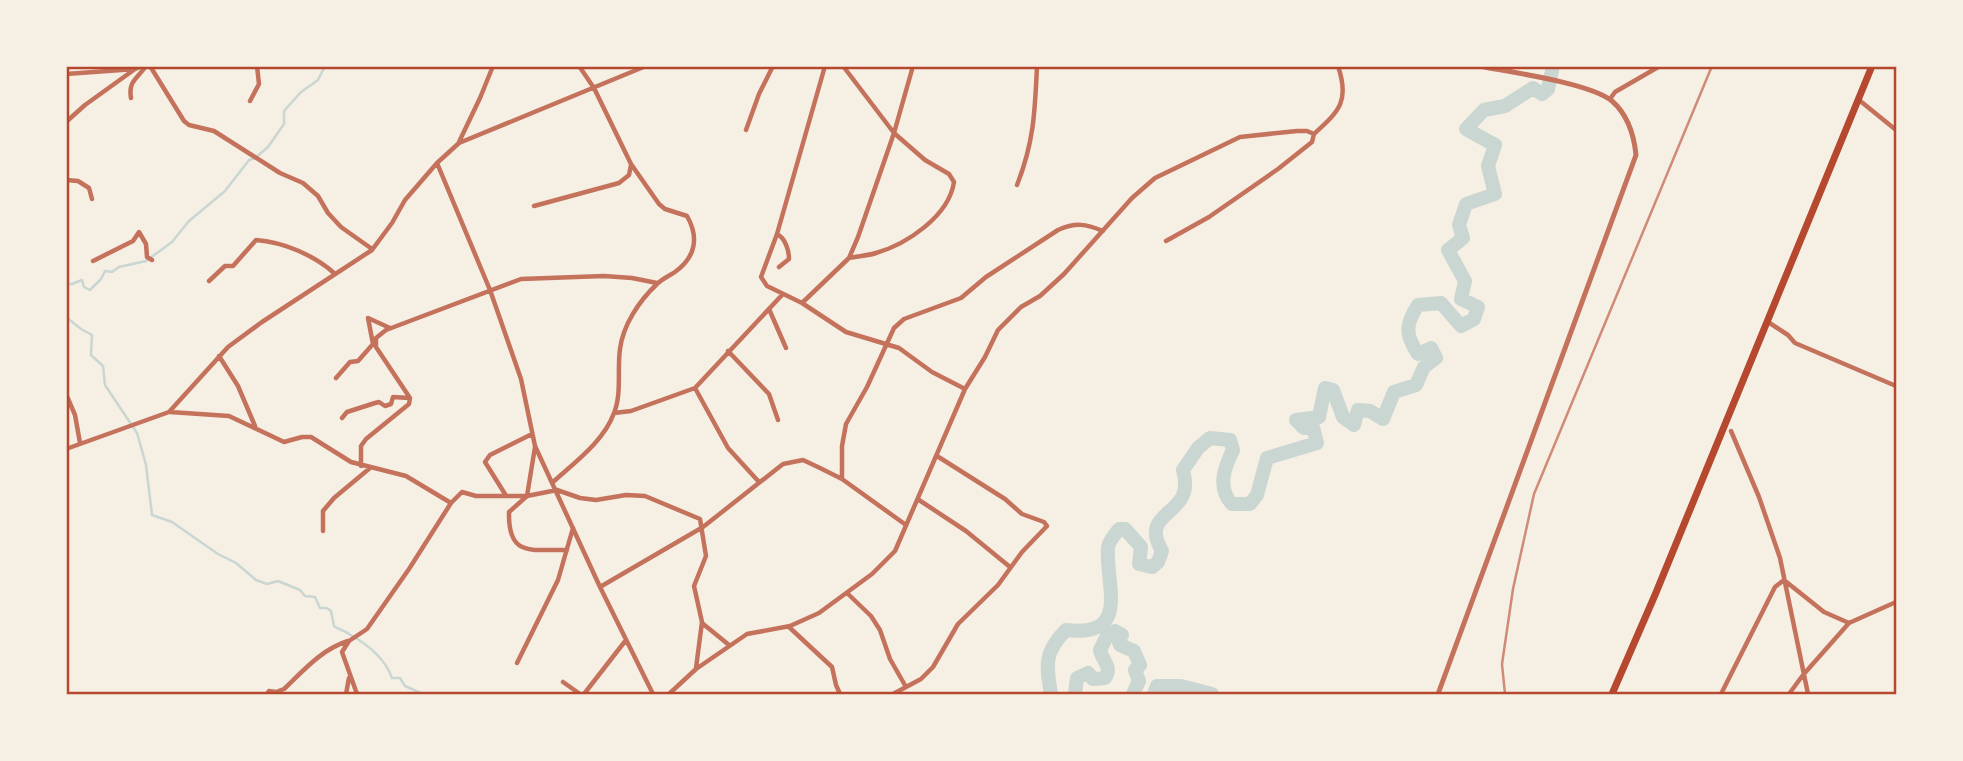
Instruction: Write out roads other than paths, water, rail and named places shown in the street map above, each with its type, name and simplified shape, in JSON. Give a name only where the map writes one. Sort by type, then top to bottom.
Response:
[{"type":"main road","points":[[1612,695],[1872,66]]},
{"type":"street","points":[[66,74],[94,68],[135,69],[146,66]]},
{"type":"street","points":[[131,98],[129,88],[132,81],[146,66]]},
{"type":"street","points":[[146,66],[179,117],[189,125],[214,131],[280,173],[303,183],[318,196],[341,228],[372,250]]},
{"type":"street","points":[[250,101],[259,84],[257,66]]},
{"type":"street","points":[[459,143],[481,98],[492,66]]},
{"type":"street","points":[[553,482],[602,434],[614,413],[619,384],[620,348],[628,321],[657,283],[677,270],[688,258],[695,242],[695,229],[687,216],[665,209],[659,204],[631,164],[594,88],[579,66]]},
{"type":"street","points":[[169,412],[219,356],[262,322],[372,250],[405,200],[437,163],[459,143],[646,66]]},
{"type":"street","points":[[746,130],[773,66]]},
{"type":"street","points":[[825,66],[777,234],[761,277],[767,286],[802,303],[846,332],[899,348],[932,372],[965,389]]},
{"type":"street","points":[[843,66],[894,133],[925,160],[949,174],[954,182],[953,192],[927,227],[876,253],[849,258]]},
{"type":"street","points":[[802,303],[849,258],[894,133],[913,66]]},
{"type":"street","points":[[1017,185],[1028,155],[1035,116],[1037,66]]},
{"type":"street","points":[[1166,240],[1209,217],[1312,142],[1314,134],[1336,114],[1344,97],[1344,83],[1338,66]]},
{"type":"street","points":[[1438,695],[1636,155],[1634,136],[1624,114],[1610,99],[1566,83],[1479,66]]},
{"type":"street","points":[[1610,99],[1615,92],[1660,66]]},
{"type":"street","points":[[66,122],[135,69]]},
{"type":"street","points":[[1858,99],[1896,130]]},
{"type":"street","points":[[669,695],[695,669],[747,634],[789,626],[819,613],[872,574],[895,551],[965,389],[998,330],[1021,307],[1040,296],[1065,274],[1132,198],[1155,178],[1240,137],[1297,131],[1314,134]]},
{"type":"street","points":[[437,163],[490,290],[521,379],[535,446],[653,695]]},
{"type":"street","points":[[534,206],[619,183],[629,175],[631,164]]},
{"type":"street","points":[[66,180],[78,181],[89,188],[92,199]]},
{"type":"street","points":[[842,479],[842,446],[846,424],[867,387],[894,328],[904,318],[961,298],[986,277],[1071,224],[1085,224],[1103,231]]},
{"type":"street","points":[[93,261],[133,241],[139,232],[150,259]]},
{"type":"street","points":[[777,234],[783,238],[789,256],[779,267]]},
{"type":"street","points":[[209,281],[225,266],[233,266],[256,240],[270,241],[293,250],[324,264],[334,273]]},
{"type":"street","points":[[359,477],[361,446],[409,404],[410,398],[376,347],[376,338],[391,328],[521,279],[604,276],[657,283]]},
{"type":"street","points":[[614,413],[631,411],[695,388],[782,295]]},
{"type":"street","points":[[769,309],[786,348]]},
{"type":"street","points":[[336,378],[351,362],[358,361],[373,344],[368,318],[391,328]]},
{"type":"street","points":[[1767,322],[1788,335],[1795,343],[1896,386]]},
{"type":"street","points":[[728,351],[769,394],[778,420]]},
{"type":"street","points":[[219,356],[238,386],[256,427]]},
{"type":"street","points":[[695,388],[728,448],[759,482]]},
{"type":"street","points":[[66,394],[75,415],[80,443]]},
{"type":"street","points":[[342,418],[347,412],[375,403],[379,402],[385,406],[391,404],[393,397],[410,398]]},
{"type":"street","points":[[66,449],[169,412],[196,416],[229,416],[284,442],[311,437],[359,465],[406,476],[451,503]]},
{"type":"street","points":[[1731,431],[1759,497],[1780,558],[1808,695]]},
{"type":"street","points":[[505,495],[485,462],[490,455],[532,433]]},
{"type":"street","points":[[535,446],[527,496],[509,512],[509,532],[513,541],[522,548],[567,550]]},
{"type":"street","points":[[893,695],[921,679],[933,667],[958,624],[998,584],[1047,524],[1022,514],[1005,499],[937,456]]},
{"type":"street","points":[[600,587],[703,527],[783,464],[803,460],[842,479],[906,524]]},
{"type":"street","points":[[323,531],[323,510],[371,468]]},
{"type":"street","points":[[267,695],[269,691],[284,689],[323,653],[367,629],[451,503],[462,492],[476,496],[527,496],[557,490],[596,500],[626,495],[645,496],[700,519],[706,556],[694,586],[702,622],[695,669]]},
{"type":"street","points":[[919,500],[966,531],[1010,567]]},
{"type":"street","points":[[517,663],[558,580],[573,527]]},
{"type":"street","points":[[1784,580],[1824,612],[1849,623]]},
{"type":"street","points":[[1720,695],[1775,587],[1784,580]]},
{"type":"street","points":[[847,593],[871,616],[906,687]]},
{"type":"street","points":[[1789,695],[1849,623],[1896,602]]},
{"type":"street","points":[[702,622],[729,645]]},
{"type":"street","points":[[789,626],[832,667],[840,695]]},
{"type":"street","points":[[350,640],[342,652],[357,695]]},
{"type":"street","points":[[563,681],[582,695],[626,640]]},
{"type":"street","points":[[346,695],[349,677]]},
{"type":"waterway","points":[[66,284],[82,280],[84,287],[90,290],[105,271],[112,272],[119,267],[146,261],[172,242],[189,221],[225,191],[249,160],[268,147],[284,124],[284,111],[301,92],[318,80],[325,66]]},
{"type":"waterway","points":[[1051,694],[1048,659],[1059,638],[1066,630],[1087,630],[1100,626],[1108,617],[1111,606],[1108,547],[1111,540],[1119,529],[1125,529],[1141,547],[1139,564],[1152,567],[1158,562],[1162,551],[1156,537],[1157,527],[1182,497],[1185,485],[1183,470],[1198,448],[1210,438],[1230,440],[1233,450],[1223,485],[1227,498],[1232,504],[1250,504],[1257,495],[1267,458],[1317,443],[1313,427],[1304,428],[1296,420],[1319,417],[1325,388],[1333,390],[1343,417],[1354,425],[1358,410],[1370,411],[1383,419],[1394,392],[1416,385],[1424,367],[1436,358],[1431,348],[1418,354],[1411,341],[1409,324],[1418,305],[1441,303],[1461,326],[1474,319],[1478,307],[1461,299],[1465,281],[1448,250],[1463,238],[1459,225],[1466,204],[1495,194],[1488,166],[1495,145],[1466,129],[1484,110],[1505,106],[1533,88],[1542,94],[1548,89],[1553,66]]},
{"type":"waterway","points":[[66,317],[92,335],[91,355],[103,366],[105,385],[137,433],[146,465],[152,515],[172,522],[218,554],[236,563],[256,580],[267,584],[278,581],[300,590],[305,596],[315,597],[320,608],[331,611],[334,626],[375,652],[392,678],[400,678],[405,686],[423,694]]},
{"type":"waterway","points":[[1075,694],[1077,678],[1088,673],[1093,679],[1105,678],[1108,670],[1100,650],[1108,634],[1115,631],[1122,635],[1118,640],[1120,645],[1134,651],[1140,665],[1135,670],[1139,681],[1133,694]]},
{"type":"waterway","points":[[1154,694],[1157,686],[1181,686],[1212,694]]},
{"type":"railway","points":[[1505,694],[1502,664],[1513,589],[1534,494],[1712,66]]}]
